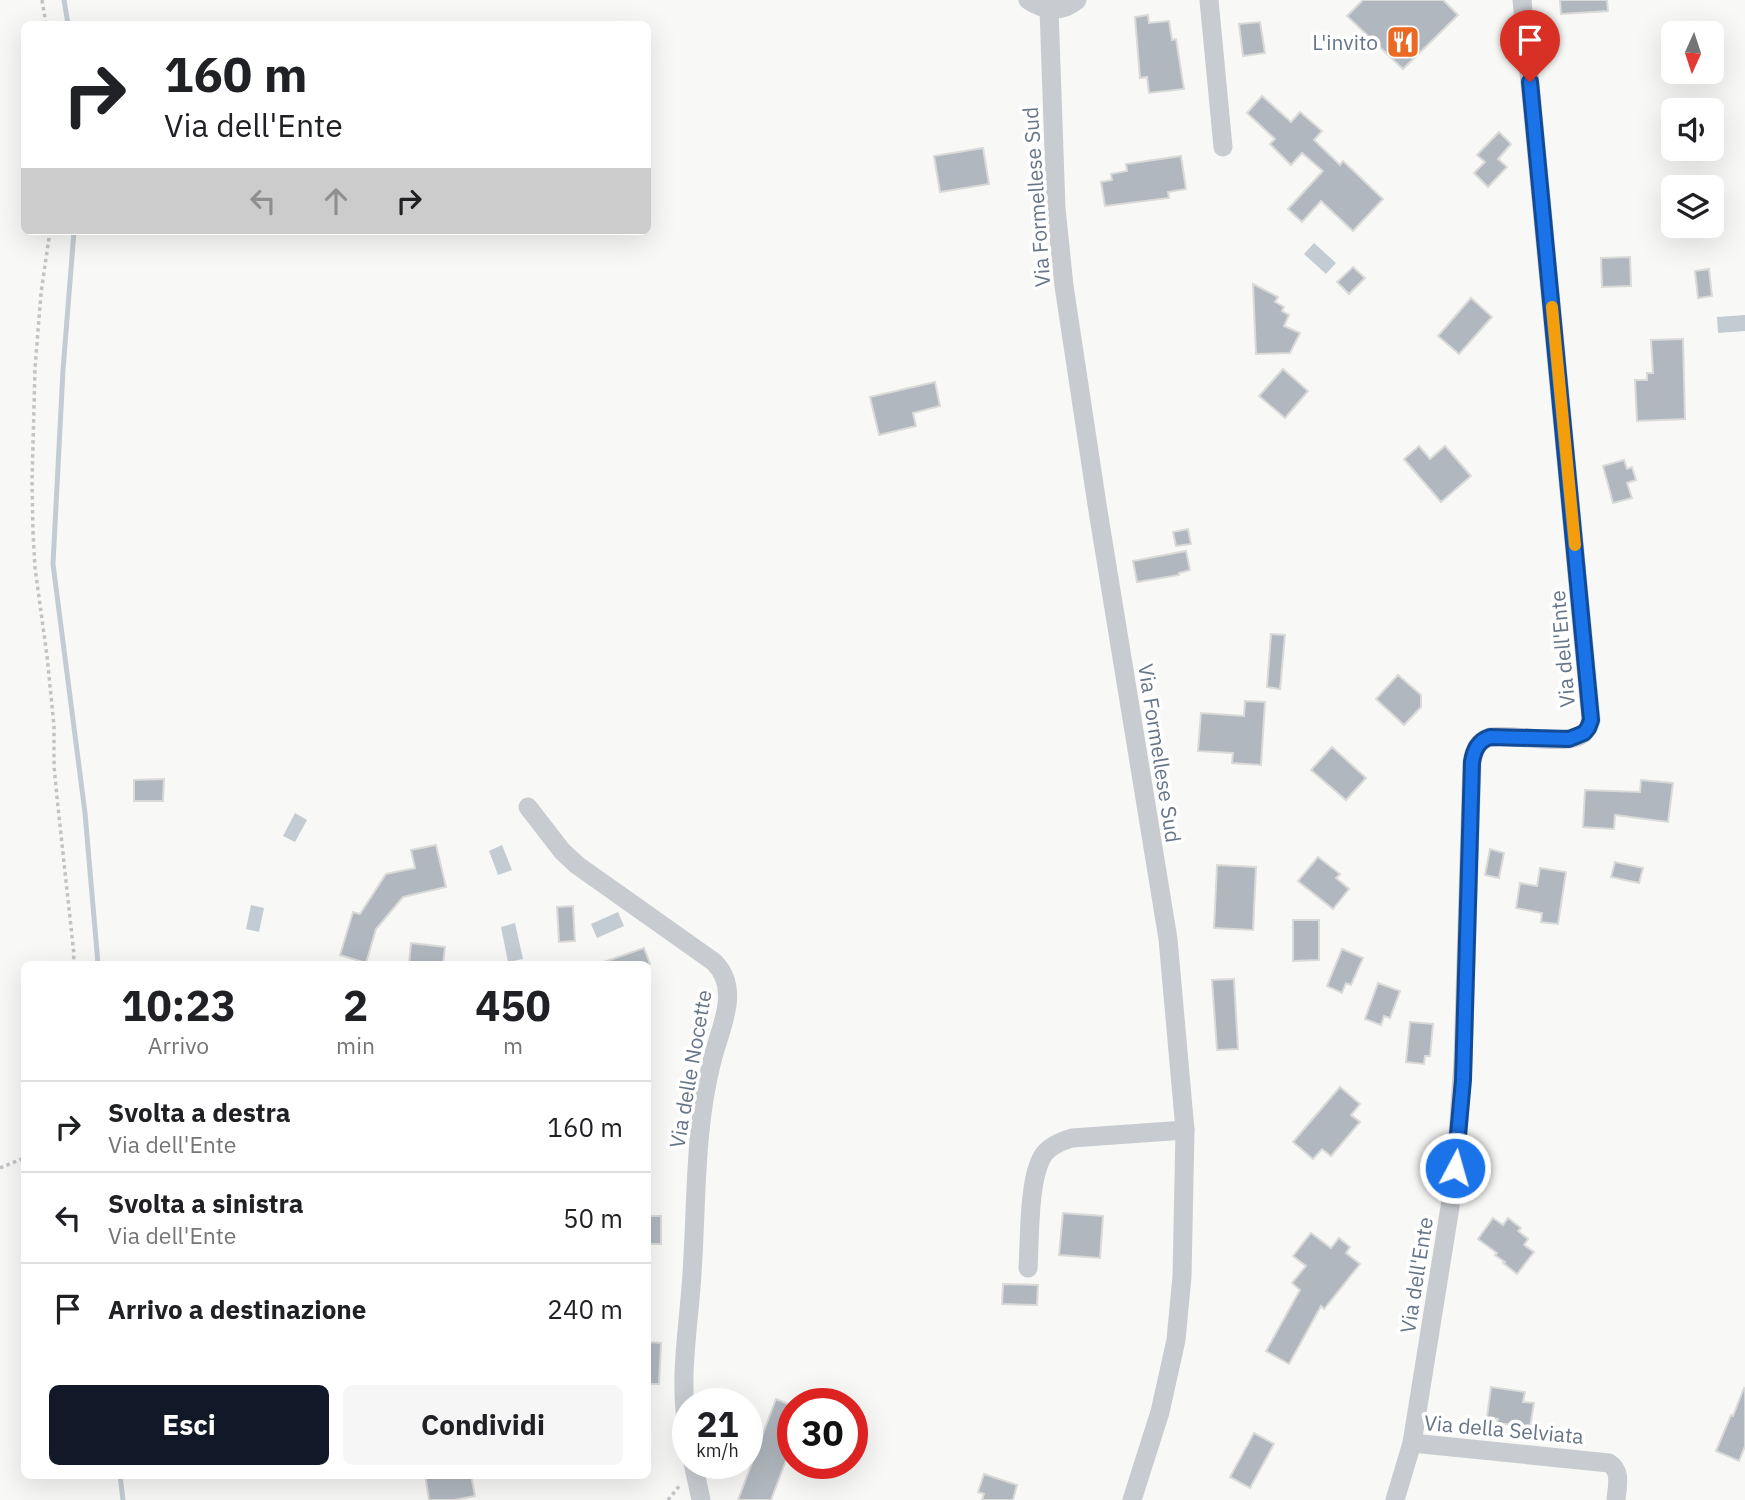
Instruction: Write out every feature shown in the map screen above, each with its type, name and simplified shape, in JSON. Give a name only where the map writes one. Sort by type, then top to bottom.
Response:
[{"type":"street","points":[[1028,0],[1049,9],[1061,9],[1077,0]]},
{"type":"street","points":[[1209,0],[1223,147]]},
{"type":"street","name":"Via dell'Ente","points":[[1412,1443],[1450,1207],[1459,1131],[1474,752],[1481,742],[1490,737],[1577,737],[1588,728],[1591,720],[1522,0]]},
{"type":"street","name":"Via Formellese Sud","points":[[1049,9],[1056,208],[1063,286],[1168,939],[1185,1130],[1182,1284],[1176,1340],[1160,1412],[1132,1500]]},
{"type":"street","name":"Via delle Nocette","points":[[528,807],[562,851],[577,865],[714,962],[723,972],[728,984],[725,1013],[705,1093],[698,1155],[684,1388]]},
{"type":"street","points":[[1028,1268],[1033,1195],[1038,1164],[1046,1152],[1056,1144],[1072,1138],[1185,1130]]},
{"type":"street","name":"Via della Selviata","points":[[1395,1500],[1412,1443],[1609,1463],[1618,1473],[1616,1500]]},
{"type":"street","points":[[696,1479],[701,1500]]},
{"type":"path","points":[[42,0],[46,21]]},
{"type":"path","points":[[49,235],[41,293],[35,369],[33,532],[53,714],[54,766],[73,961]]},
{"type":"path","points":[[0,1168],[21,1159]]},
{"type":"shaded area","points":[[1314,243],[1336,263],[1326,274],[1304,254]]},
{"type":"shaded area","points":[[1745,315],[1745,331],[1718,333],[1717,317]]},
{"type":"shaded area","points":[[295,813],[307,820],[295,842],[283,836]]},
{"type":"shaded area","points":[[502,845],[512,870],[498,875],[489,851]]},
{"type":"shaded area","points":[[251,905],[264,908],[259,932],[246,929]]},
{"type":"shaded area","points":[[618,912],[624,926],[597,938],[591,924]]},
{"type":"shaded area","points":[[515,923],[523,959],[508,961],[501,927]]},
{"type":"building","name":"L'invito","points":[[1363,0],[1443,0],[1458,15],[1403,69],[1347,16]]},
{"type":"building","points":[[1560,0],[1607,0],[1608,11],[1561,14]]},
{"type":"building","points":[[1148,15],[1149,23],[1169,21],[1172,40],[1176,39],[1184,89],[1149,93],[1147,77],[1140,78],[1135,17]]},
{"type":"building","points":[[1260,22],[1265,53],[1243,56],[1239,24]]},
{"type":"building","points":[[1262,96],[1291,122],[1300,112],[1322,131],[1314,140],[1340,165],[1343,161],[1383,199],[1353,231],[1321,201],[1302,222],[1288,209],[1323,171],[1302,153],[1291,165],[1270,144],[1275,139],[1247,113]]},
{"type":"building","points":[[1499,132],[1511,144],[1498,159],[1507,167],[1488,187],[1474,173],[1485,162],[1477,155]]},
{"type":"building","points":[[983,148],[989,184],[940,192],[934,156]]},
{"type":"building","points":[[1181,156],[1186,189],[1168,192],[1169,198],[1105,206],[1101,182],[1112,180],[1111,174],[1127,171],[1126,164]]},
{"type":"building","points":[[1630,257],[1631,286],[1602,287],[1601,258]]},
{"type":"building","points":[[1353,267],[1365,278],[1349,294],[1337,282]]},
{"type":"building","points":[[1709,269],[1712,296],[1698,298],[1695,271]]},
{"type":"building","points":[[1253,284],[1278,297],[1275,302],[1284,307],[1282,311],[1289,315],[1284,326],[1300,333],[1290,353],[1256,354]]},
{"type":"building","points":[[1471,298],[1492,317],[1459,354],[1438,336]]},
{"type":"building","points":[[1683,339],[1685,419],[1637,421],[1635,380],[1647,380],[1647,373],[1653,373],[1651,340]]},
{"type":"building","points":[[1283,369],[1308,391],[1285,418],[1259,396]]},
{"type":"building","points":[[935,382],[940,406],[913,413],[916,426],[879,435],[870,397]]},
{"type":"building","points":[[1419,446],[1430,459],[1445,446],[1471,476],[1441,502],[1404,459]]},
{"type":"building","points":[[1624,460],[1627,469],[1632,467],[1636,480],[1627,483],[1632,498],[1613,503],[1603,466]]},
{"type":"building","points":[[1188,529],[1191,544],[1176,546],[1173,532]]},
{"type":"building","points":[[1186,551],[1190,570],[1179,575],[1137,582],[1133,561]]},
{"type":"building","points":[[1271,634],[1285,635],[1280,689],[1267,687]]},
{"type":"building","points":[[1398,675],[1421,695],[1421,707],[1404,725],[1376,699]]},
{"type":"building","points":[[1245,701],[1265,702],[1261,765],[1232,763],[1233,753],[1198,751],[1201,713],[1244,716]]},
{"type":"building","points":[[1332,747],[1366,778],[1346,800],[1311,770]]},
{"type":"building","points":[[164,779],[163,801],[134,801],[134,780]]},
{"type":"building","points":[[1641,780],[1673,783],[1668,822],[1615,815],[1614,829],[1583,827],[1585,790],[1640,792]]},
{"type":"building","points":[[436,845],[446,887],[403,897],[376,929],[367,961],[340,955],[353,912],[360,914],[386,874],[415,868],[411,850]]},
{"type":"building","points":[[1490,849],[1504,853],[1499,878],[1485,875]]},
{"type":"building","points":[[1318,857],[1340,874],[1336,878],[1349,889],[1333,909],[1298,881]]},
{"type":"building","points":[[1615,862],[1643,868],[1639,883],[1611,877]]},
{"type":"building","points":[[1217,865],[1256,867],[1253,930],[1214,928]]},
{"type":"building","points":[[1540,868],[1566,872],[1558,924],[1541,922],[1542,913],[1516,908],[1520,883],[1537,886]]},
{"type":"building","points":[[573,906],[575,941],[559,942],[557,907]]},
{"type":"building","points":[[1293,920],[1319,920],[1319,960],[1293,961]]},
{"type":"building","points":[[411,943],[445,947],[443,961],[409,961]]},
{"type":"building","points":[[644,948],[649,961],[607,961]]},
{"type":"building","points":[[1342,949],[1363,958],[1351,985],[1346,983],[1342,993],[1327,986]]},
{"type":"building","points":[[1234,979],[1238,1049],[1217,1050],[1212,980]]},
{"type":"building","points":[[1378,983],[1400,991],[1390,1018],[1384,1016],[1381,1025],[1365,1019]]},
{"type":"building","points":[[1410,1022],[1433,1024],[1430,1056],[1425,1056],[1424,1064],[1406,1062]]},
{"type":"building","points":[[1340,1087],[1360,1104],[1351,1115],[1360,1122],[1331,1156],[1322,1149],[1313,1159],[1293,1142]]},
{"type":"building","points":[[1063,1213],[1103,1216],[1100,1258],[1059,1255]]},
{"type":"building","points":[[651,1216],[661,1216],[661,1244],[651,1244]]},
{"type":"building","points":[[1493,1218],[1503,1225],[1508,1218],[1521,1228],[1518,1231],[1528,1239],[1524,1245],[1534,1252],[1517,1274],[1495,1255],[1497,1253],[1478,1239]]},
{"type":"building","points":[[1311,1233],[1331,1248],[1339,1238],[1350,1247],[1346,1253],[1360,1264],[1324,1309],[1321,1306],[1289,1364],[1266,1351],[1300,1290],[1292,1283],[1306,1266],[1293,1256]]},
{"type":"building","points":[[1003,1284],[1038,1285],[1037,1305],[1002,1304]]},
{"type":"building","points":[[651,1342],[661,1343],[659,1384],[651,1384]]},
{"type":"building","points":[[1491,1387],[1525,1392],[1523,1402],[1534,1403],[1530,1427],[1497,1423],[1498,1419],[1487,1417]]},
{"type":"building","points":[[1744,1388],[1745,1446],[1739,1461],[1716,1451]]},
{"type":"building","points":[[776,1399],[779,1479],[771,1500],[738,1500],[746,1479],[763,1479],[763,1434]]},
{"type":"building","points":[[1254,1433],[1274,1444],[1250,1488],[1230,1477]]},
{"type":"building","points":[[984,1474],[1017,1485],[1013,1500],[982,1500],[984,1494],[978,1492]]},
{"type":"building","points":[[426,1479],[472,1479],[475,1496],[454,1500],[429,1500]]},
{"type":"waterway","points":[[64,0],[68,21]]},
{"type":"waterway","points":[[74,235],[63,370],[53,564],[85,813],[98,961]]},
{"type":"waterway","points":[[120,1479],[123,1500]]},
{"type":"slow traffic","points":[[1552,307],[1575,545]]},
{"type":"place","name":"L'invito","points":[[1403,42]]},
{"type":"route","points":[[1455,1168],[1463,1080],[1474,752],[1478,744],[1490,737],[1577,737],[1584,733],[1591,720],[1530,82]]}]
